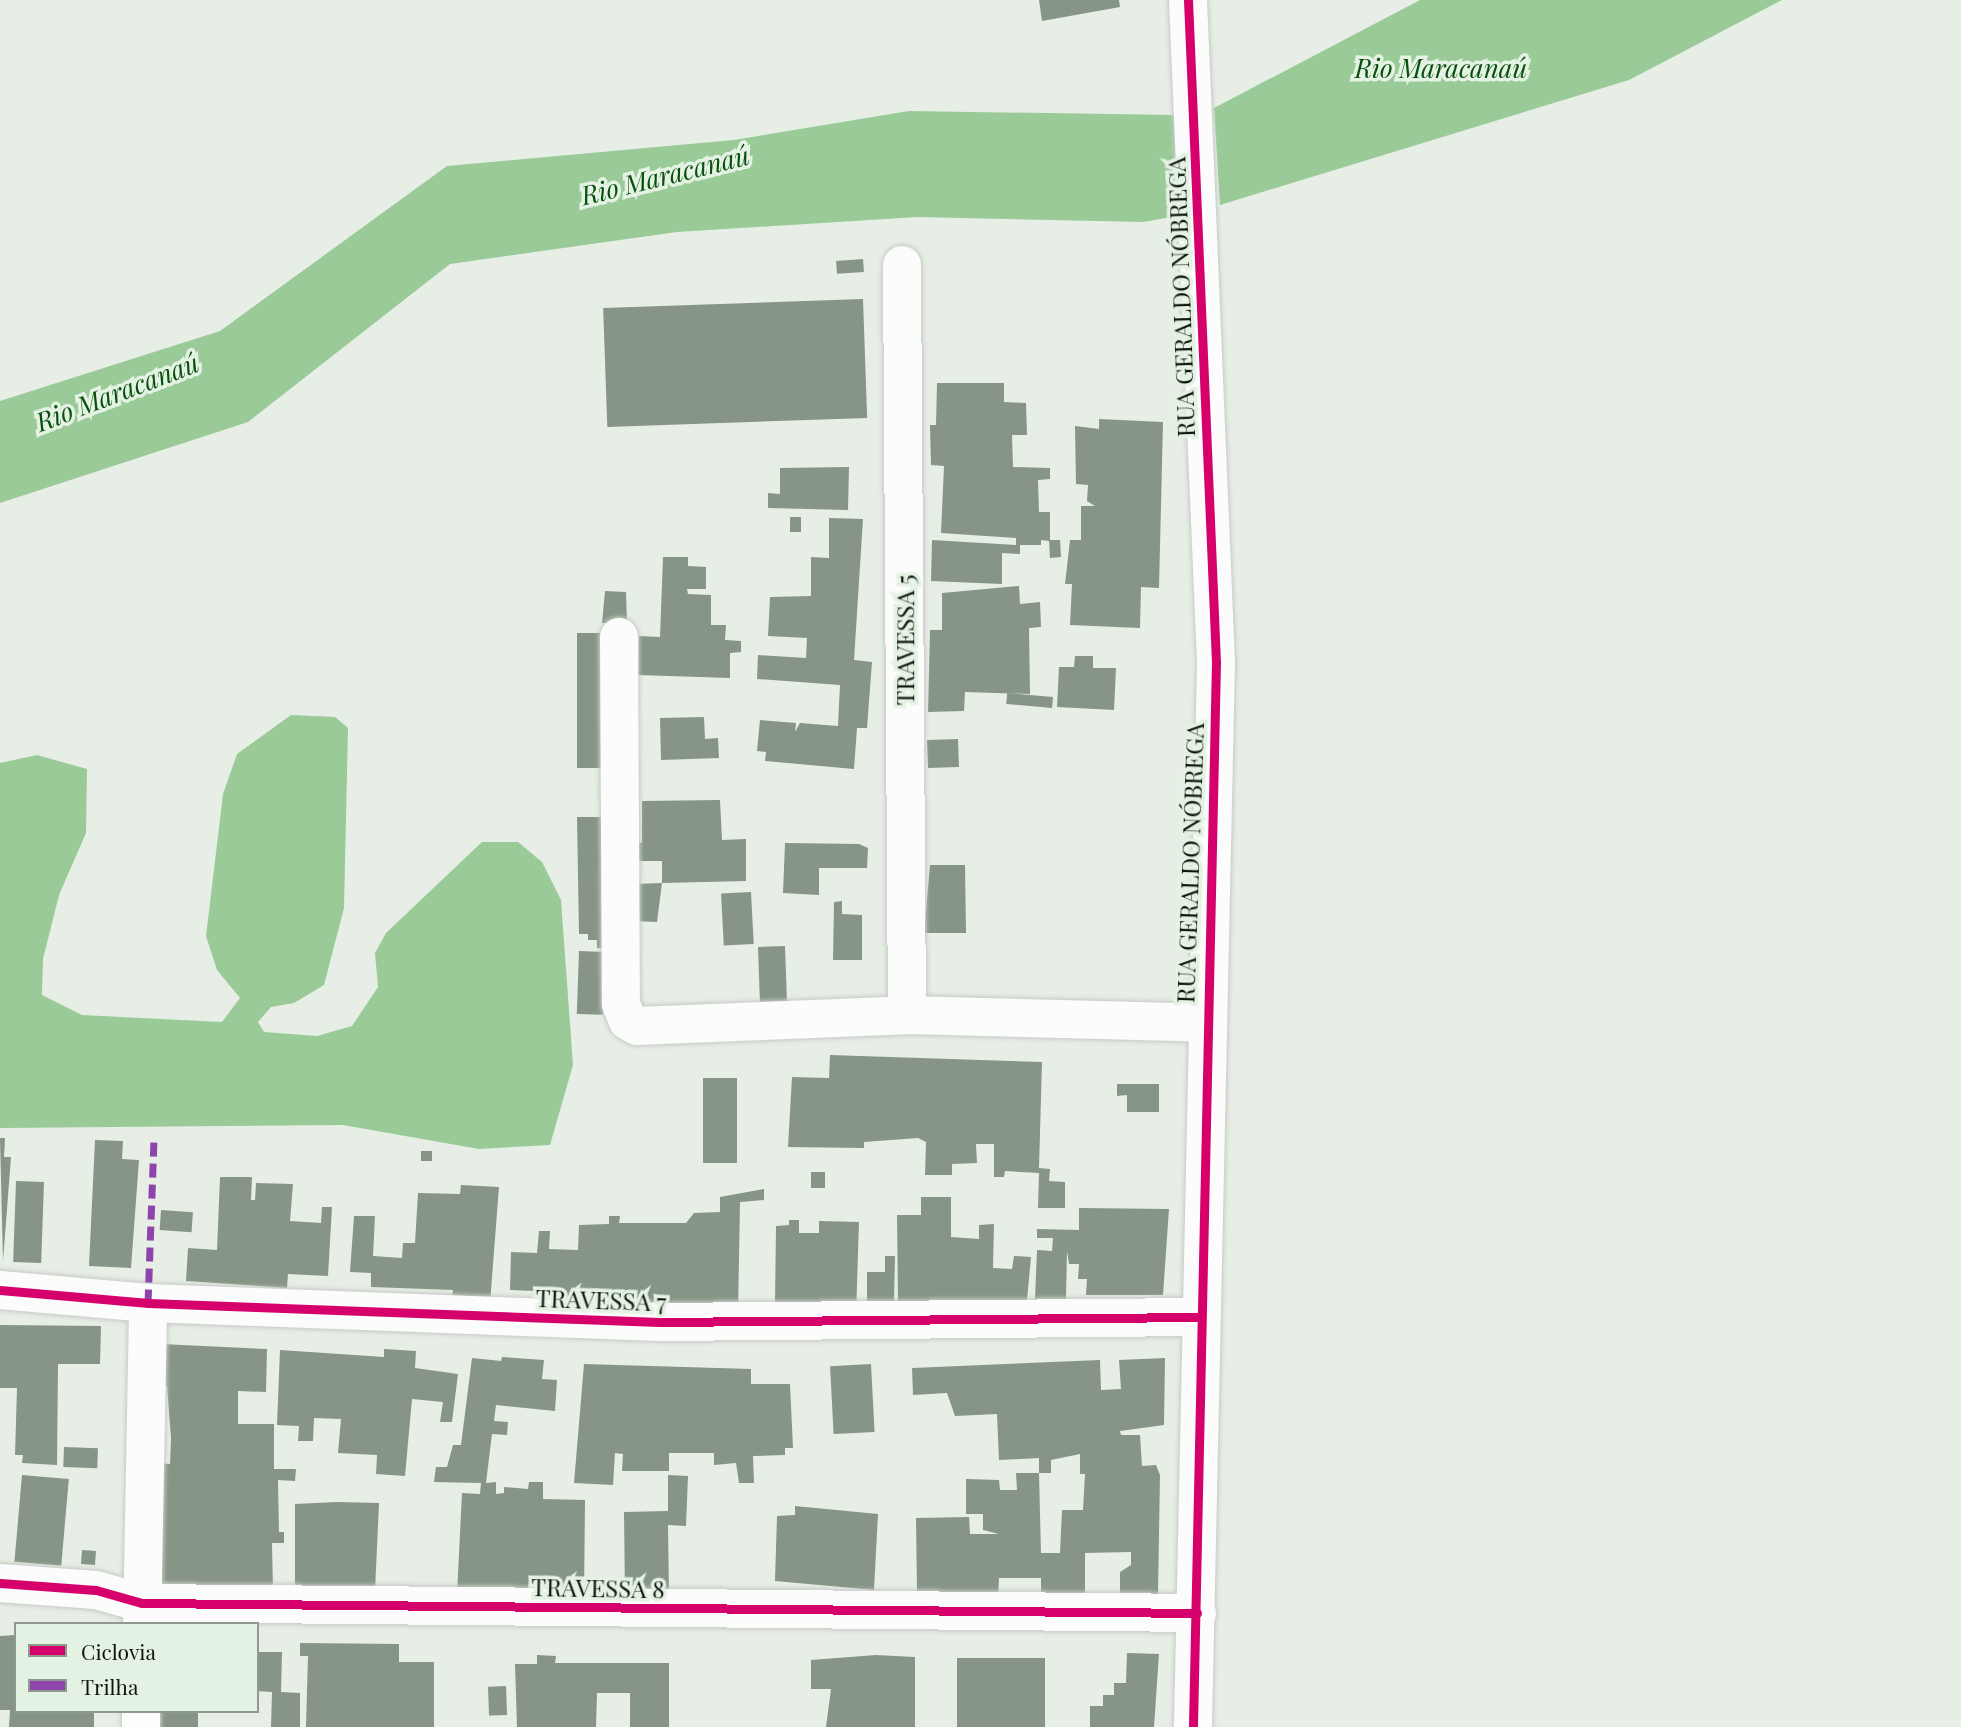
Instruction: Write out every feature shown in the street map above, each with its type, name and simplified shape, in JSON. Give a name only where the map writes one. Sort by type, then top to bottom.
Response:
[{"type":"street","name":"RUA GERALDO NÓBREGA","points":[[1188,0],[1216,662],[1205,1023],[1193,1727]]},
{"type":"street","name":"TRAVESSA 5","points":[[902,265],[907,1015]]},
{"type":"street","points":[[619,637],[622,1014],[637,1026],[907,1015],[1205,1023]]},
{"type":"street","name":"TRAVESSA 7","points":[[0,1290],[148,1303],[660,1322],[1201,1317]]},
{"type":"street","points":[[142,1613],[148,1303]]},
{"type":"street","name":"TRAVESSA 8","points":[[0,1583],[96,1590],[142,1613],[1197,1613]]},
{"type":"water","name":"Rio Maracanaú","points":[[1420,0],[1782,0],[1629,80],[1220,205],[1214,108]]},
{"type":"water","points":[[909,111],[1175,115],[1177,216],[1143,222],[917,217],[677,232],[450,264],[248,422],[0,503],[0,401],[220,331],[447,166],[734,140]]},
{"type":"water","points":[[291,715],[335,717],[348,728],[344,908],[324,985],[294,1003],[271,1007],[258,1022],[264,1032],[317,1036],[352,1026],[378,987],[375,953],[386,933],[482,842],[518,842],[542,862],[561,900],[573,1065],[550,1145],[479,1149],[343,1125],[0,1128],[0,763],[37,755],[87,769],[86,833],[59,895],[43,959],[42,995],[82,1015],[222,1022],[240,998],[217,970],[206,936],[223,794],[237,754]]},
{"type":"building","points":[[1039,0],[1119,0],[1120,7],[1042,21]]},
{"type":"building","points":[[863,259],[864,272],[837,274],[836,261]]},
{"type":"building","points":[[863,299],[867,418],[607,427],[603,308]]},
{"type":"building","points":[[937,383],[1004,383],[1004,402],[1026,403],[1027,435],[1012,435],[1013,467],[1050,468],[1050,479],[1038,480],[1039,512],[1050,512],[1050,540],[1060,540],[1061,557],[1050,558],[1049,541],[1041,540],[1041,545],[1020,545],[1020,554],[1002,553],[1002,584],[931,581],[932,540],[1016,545],[1016,538],[941,533],[944,466],[931,465],[930,425],[936,425]]},
{"type":"building","points":[[1099,419],[1163,422],[1159,588],[1141,587],[1140,628],[1070,625],[1072,584],[1065,584],[1070,540],[1081,540],[1081,506],[1095,506],[1087,501],[1088,485],[1076,484],[1075,426],[1099,429]]},
{"type":"building","points":[[849,467],[848,510],[768,508],[768,493],[780,494],[780,468]]},
{"type":"building","points":[[790,517],[801,517],[801,532],[790,532]]},
{"type":"building","points":[[829,518],[863,519],[854,660],[872,662],[867,728],[857,728],[854,769],[765,761],[766,752],[757,751],[760,720],[796,723],[795,732],[800,723],[838,726],[840,685],[757,679],[758,655],[806,658],[807,638],[768,636],[770,597],[811,596],[811,557],[829,558]]},
{"type":"building","points":[[663,557],[688,557],[688,566],[706,567],[706,589],[687,589],[688,594],[711,595],[711,625],[726,625],[725,640],[741,641],[741,652],[730,653],[730,678],[638,675],[639,636],[660,637]]},
{"type":"building","points":[[1019,586],[1020,604],[1040,602],[1041,627],[1029,628],[1030,694],[965,692],[964,711],[928,712],[930,630],[942,630],[942,593]]},
{"type":"building","points":[[605,591],[626,592],[627,623],[602,623]]},
{"type":"building","points":[[577,633],[605,633],[605,768],[577,768]]},
{"type":"building","points":[[1075,656],[1093,656],[1093,668],[1116,668],[1114,710],[1057,707],[1059,667],[1074,667]]},
{"type":"building","points":[[1007,693],[1053,697],[1052,708],[1006,704]]},
{"type":"building","points":[[704,717],[705,739],[718,738],[719,758],[661,760],[660,718]]},
{"type":"building","points":[[958,739],[959,767],[928,768],[927,740]]},
{"type":"building","points":[[720,800],[722,840],[746,839],[746,881],[662,883],[662,861],[636,861],[636,842],[642,843],[642,801]]},
{"type":"building","points":[[577,817],[605,817],[605,948],[597,948],[597,940],[588,940],[588,934],[579,934]]},
{"type":"building","points":[[785,843],[859,844],[868,848],[867,868],[819,868],[819,895],[783,893]]},
{"type":"building","points":[[930,865],[965,865],[966,933],[924,933]]},
{"type":"building","points":[[662,883],[657,922],[634,921],[634,884]]},
{"type":"building","points":[[751,892],[754,944],[724,945],[721,894]]},
{"type":"building","points":[[842,901],[842,914],[862,915],[862,960],[833,960],[834,902]]},
{"type":"building","points":[[785,946],[787,1001],[760,1002],[758,947]]},
{"type":"building","points":[[579,951],[605,952],[603,1015],[577,1014]]},
{"type":"building","points":[[830,1055],[1042,1062],[1039,1168],[1050,1169],[1049,1181],[1065,1182],[1065,1208],[1038,1208],[1039,1173],[1005,1171],[1004,1177],[994,1177],[994,1144],[976,1144],[977,1163],[952,1164],[952,1175],[925,1175],[926,1142],[918,1138],[864,1142],[864,1148],[788,1147],[792,1077],[829,1078]]},
{"type":"building","points":[[703,1078],[737,1078],[737,1163],[703,1163]]},
{"type":"building","points":[[1117,1084],[1159,1084],[1159,1112],[1127,1112],[1127,1095],[1117,1096]]},
{"type":"building","points":[[0,1138],[5,1138],[4,1157],[11,1157],[3,1261]]},
{"type":"building","points":[[95,1140],[123,1141],[122,1159],[139,1160],[131,1268],[89,1266]]},
{"type":"building","points":[[421,1151],[432,1151],[432,1161],[421,1161]]},
{"type":"building","points":[[811,1172],[825,1172],[825,1188],[811,1188]]},
{"type":"building","points":[[220,1177],[252,1177],[251,1200],[255,1200],[256,1183],[293,1184],[290,1221],[321,1223],[322,1207],[332,1207],[328,1276],[288,1274],[287,1288],[186,1281],[188,1248],[217,1250]]},
{"type":"building","points":[[16,1181],[44,1182],[41,1263],[13,1262]]},
{"type":"building","points":[[461,1185],[499,1187],[490,1303],[452,1300],[453,1290],[371,1287],[371,1273],[350,1272],[354,1216],[375,1216],[373,1256],[402,1258],[403,1243],[415,1243],[418,1193],[460,1194]]},
{"type":"building","points":[[764,1189],[764,1200],[740,1202],[738,1314],[534,1302],[535,1291],[510,1290],[511,1252],[537,1253],[539,1231],[550,1231],[549,1249],[578,1250],[579,1225],[609,1224],[609,1216],[620,1216],[619,1223],[686,1223],[694,1213],[720,1212],[720,1197]]},
{"type":"building","points":[[921,1197],[951,1197],[951,1237],[979,1239],[979,1225],[994,1224],[993,1268],[1012,1269],[1014,1256],[1031,1257],[1027,1300],[898,1303],[897,1215],[921,1215]]},
{"type":"building","points":[[1079,1208],[1169,1209],[1163,1295],[1086,1295],[1087,1279],[1078,1279],[1079,1264],[1069,1264],[1067,1251],[1066,1299],[1035,1299],[1037,1250],[1052,1251],[1053,1238],[1037,1238],[1037,1229],[1079,1230]]},
{"type":"building","points":[[161,1210],[193,1212],[192,1232],[160,1230]]},
{"type":"building","points":[[789,1220],[799,1220],[799,1233],[819,1233],[819,1221],[859,1222],[856,1316],[775,1304],[776,1226],[789,1225]]},
{"type":"building","points":[[885,1256],[895,1256],[894,1302],[867,1303],[867,1272],[885,1272]]},
{"type":"building","points":[[0,1325],[101,1326],[100,1364],[58,1364],[57,1465],[22,1463],[23,1455],[15,1455],[17,1388],[0,1388]]},
{"type":"building","points":[[161,1344],[267,1349],[266,1392],[238,1391],[238,1424],[274,1424],[274,1469],[296,1469],[295,1481],[278,1480],[279,1532],[284,1532],[284,1543],[272,1543],[273,1590],[162,1588],[155,1463],[170,1464],[171,1438],[167,1386],[160,1386]]},
{"type":"building","points":[[384,1349],[416,1351],[415,1368],[458,1374],[452,1422],[440,1422],[443,1402],[412,1399],[405,1476],[376,1474],[377,1455],[338,1453],[341,1419],[314,1418],[313,1441],[298,1441],[299,1426],[277,1425],[280,1350],[384,1357]]},
{"type":"building","points":[[502,1357],[544,1360],[542,1379],[557,1380],[555,1411],[496,1405],[494,1421],[508,1422],[507,1435],[492,1434],[486,1483],[496,1482],[496,1494],[504,1493],[504,1487],[528,1489],[529,1482],[543,1482],[543,1499],[585,1500],[584,1598],[457,1594],[462,1493],[480,1494],[481,1483],[434,1482],[436,1467],[447,1467],[453,1445],[461,1445],[472,1358],[501,1361]]},
{"type":"building","points":[[1165,1358],[1164,1425],[1120,1431],[1121,1435],[1140,1435],[1142,1466],[1156,1465],[1160,1475],[1158,1595],[1120,1594],[1120,1572],[1131,1565],[1131,1552],[1085,1553],[1085,1594],[1041,1593],[1041,1578],[999,1578],[998,1602],[917,1593],[916,1518],[969,1517],[970,1534],[999,1534],[983,1530],[983,1514],[966,1514],[966,1479],[999,1480],[1000,1490],[1017,1490],[1016,1473],[1039,1473],[1039,1458],[999,1460],[997,1414],[955,1416],[947,1393],[913,1395],[912,1368],[1100,1360],[1101,1390],[1121,1389],[1119,1360]],"holes":[[[1080,1454],[1080,1474],[1085,1474],[1083,1510],[1062,1510],[1060,1553],[1041,1553],[1039,1473],[1051,1473],[1051,1460]]]},
{"type":"building","points":[[584,1364],[751,1369],[751,1384],[790,1384],[793,1448],[785,1448],[785,1455],[753,1456],[754,1483],[739,1483],[736,1463],[714,1465],[714,1453],[669,1453],[669,1471],[622,1471],[623,1454],[615,1453],[613,1485],[574,1483]]},
{"type":"building","points":[[871,1364],[875,1432],[834,1434],[830,1366]]},
{"type":"building","points":[[64,1447],[98,1448],[97,1468],[63,1467]]},
{"type":"building","points":[[22,1475],[69,1479],[61,1566],[14,1562]]},
{"type":"building","points":[[668,1475],[688,1476],[686,1526],[668,1525],[669,1597],[625,1598],[624,1512],[668,1511]]},
{"type":"building","points":[[379,1503],[375,1591],[295,1590],[295,1504]]},
{"type":"building","points":[[795,1506],[878,1514],[874,1590],[775,1581],[777,1516],[795,1515]]},
{"type":"building","points":[[82,1550],[96,1551],[95,1565],[81,1564]]},
{"type":"building","points":[[14,1635],[14,1713],[94,1713],[94,1727],[9,1727],[10,1710],[0,1710],[0,1636]]},
{"type":"building","points":[[300,1643],[399,1644],[399,1662],[434,1662],[434,1727],[306,1727],[308,1656],[300,1656]]},
{"type":"building","points":[[259,1652],[282,1652],[281,1692],[300,1693],[300,1727],[271,1727],[272,1692],[259,1691]]},
{"type":"building","points":[[1127,1653],[1159,1654],[1154,1727],[1090,1727],[1090,1706],[1103,1706],[1103,1695],[1114,1695],[1114,1683],[1126,1683]]},
{"type":"building","points":[[537,1655],[556,1656],[555,1663],[669,1663],[669,1727],[630,1727],[630,1693],[597,1693],[596,1727],[517,1727],[515,1664],[537,1664]]},
{"type":"building","points":[[876,1655],[915,1657],[915,1727],[826,1727],[831,1689],[811,1689],[811,1660]]},
{"type":"building","points":[[957,1658],[1045,1658],[1045,1727],[957,1727]]},
{"type":"building","points":[[506,1686],[507,1715],[489,1716],[488,1687]]},
{"type":"building","points":[[158,1713],[198,1713],[198,1727],[158,1727]]},
{"type":"marked path","points":[[148,1303],[154,1136]]},
{"type":"cycle path","points":[[1188,0],[1216,662],[1193,1727]]},
{"type":"cycle path","points":[[0,1290],[148,1303],[660,1322],[1201,1317]]},
{"type":"cycle path","points":[[0,1583],[96,1590],[142,1603],[1197,1613]]}]
